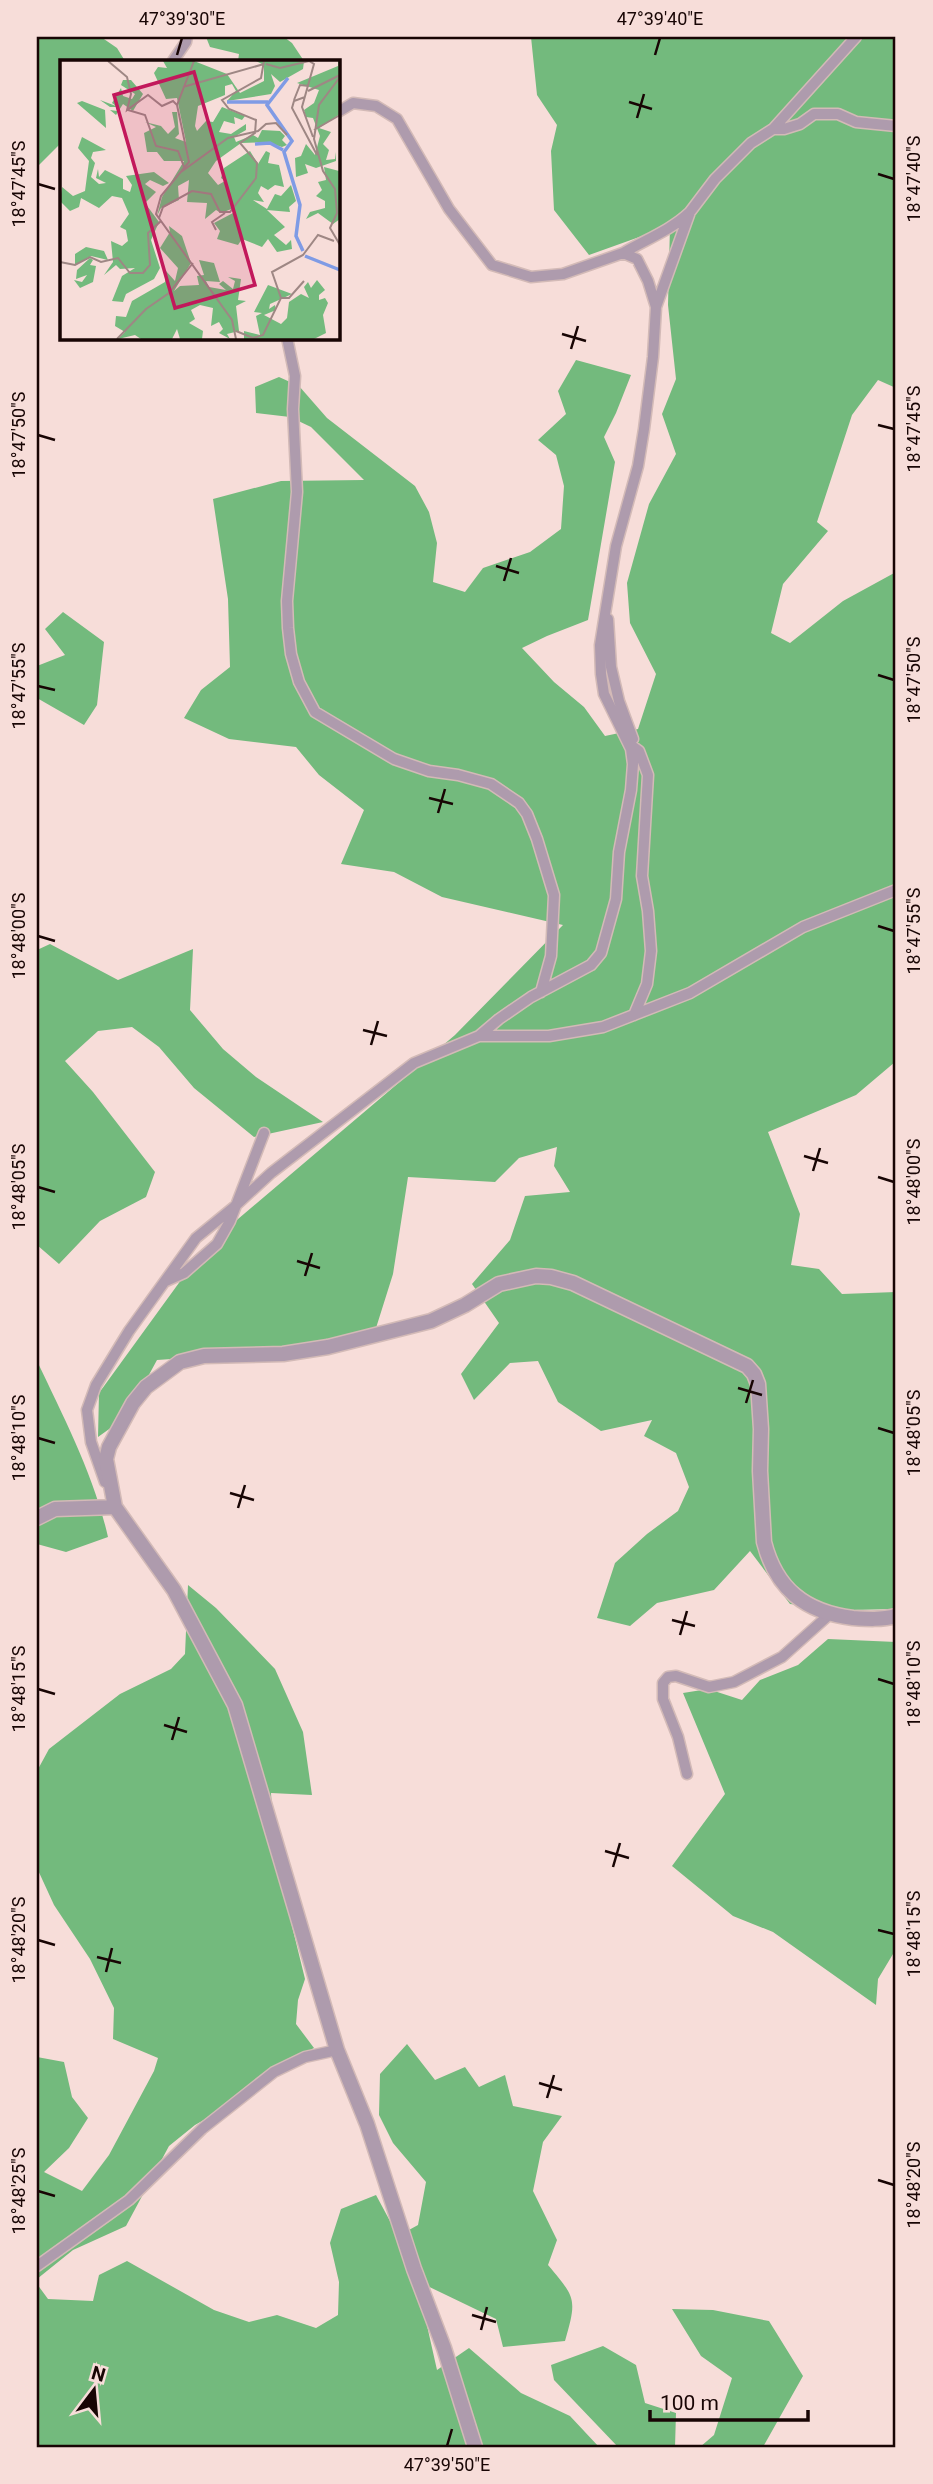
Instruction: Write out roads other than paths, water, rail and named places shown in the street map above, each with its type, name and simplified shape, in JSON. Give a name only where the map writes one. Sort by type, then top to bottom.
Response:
[{"type":"street","points":[[174,60],[187,37]]},
{"type":"street","points":[[340,111],[353,103],[376,106],[397,119],[449,209],[492,265],[531,277],[552,275],[595,264],[623,253],[654,234],[677,225],[715,179],[751,143],[773,129],[856,37]]},
{"type":"street","points":[[773,129],[800,124],[814,114],[838,114],[856,122],[896,125]]},
{"type":"street","points":[[475,2447],[367,2124],[337,2050],[234,1705],[174,1590],[115,1507],[91,1442],[88,1410],[96,1385],[129,1331],[196,1238],[271,1173],[414,1063],[479,1036],[499,1019],[541,992],[585,969],[601,953],[615,899],[619,852],[631,790],[633,764],[628,743],[604,694],[600,645],[618,538],[638,466],[653,357],[656,307],[690,212]]},
{"type":"street","points":[[623,253],[636,259],[648,281],[656,307]]},
{"type":"street","points":[[287,340],[295,376],[293,409],[297,492],[287,615],[291,654],[299,682],[315,712],[394,760],[429,771],[491,784],[519,803],[527,814],[537,839],[556,905],[551,956],[541,992]]},
{"type":"street","points":[[606,607],[611,667],[619,701],[649,775],[642,876],[652,942],[647,984],[634,1015]]},
{"type":"street","points":[[628,743],[639,751]]},
{"type":"street","points":[[479,1036],[549,1035],[603,1027],[690,993],[803,927],[896,890]]},
{"type":"street","points":[[164,1282],[184,1273],[217,1244],[230,1221],[264,1133]]},
{"type":"street","points":[[115,1507],[106,1459],[114,1435],[146,1387],[180,1362],[204,1356],[283,1354],[328,1347],[431,1321],[511,1280],[536,1276],[551,1277],[600,1295],[747,1366],[758,1384],[762,1520],[767,1553],[783,1586],[796,1598],[830,1614],[870,1619],[896,1616]]},
{"type":"street","points":[[37,1518],[55,1508],[115,1507]]},
{"type":"street","points":[[687,1774],[678,1737],[663,1699],[663,1683],[668,1677],[676,1676],[709,1687],[734,1682],[782,1657],[830,1614]]},
{"type":"street","points":[[37,2266],[129,2200],[202,2129],[274,2072],[305,2057],[337,2050]]}]
